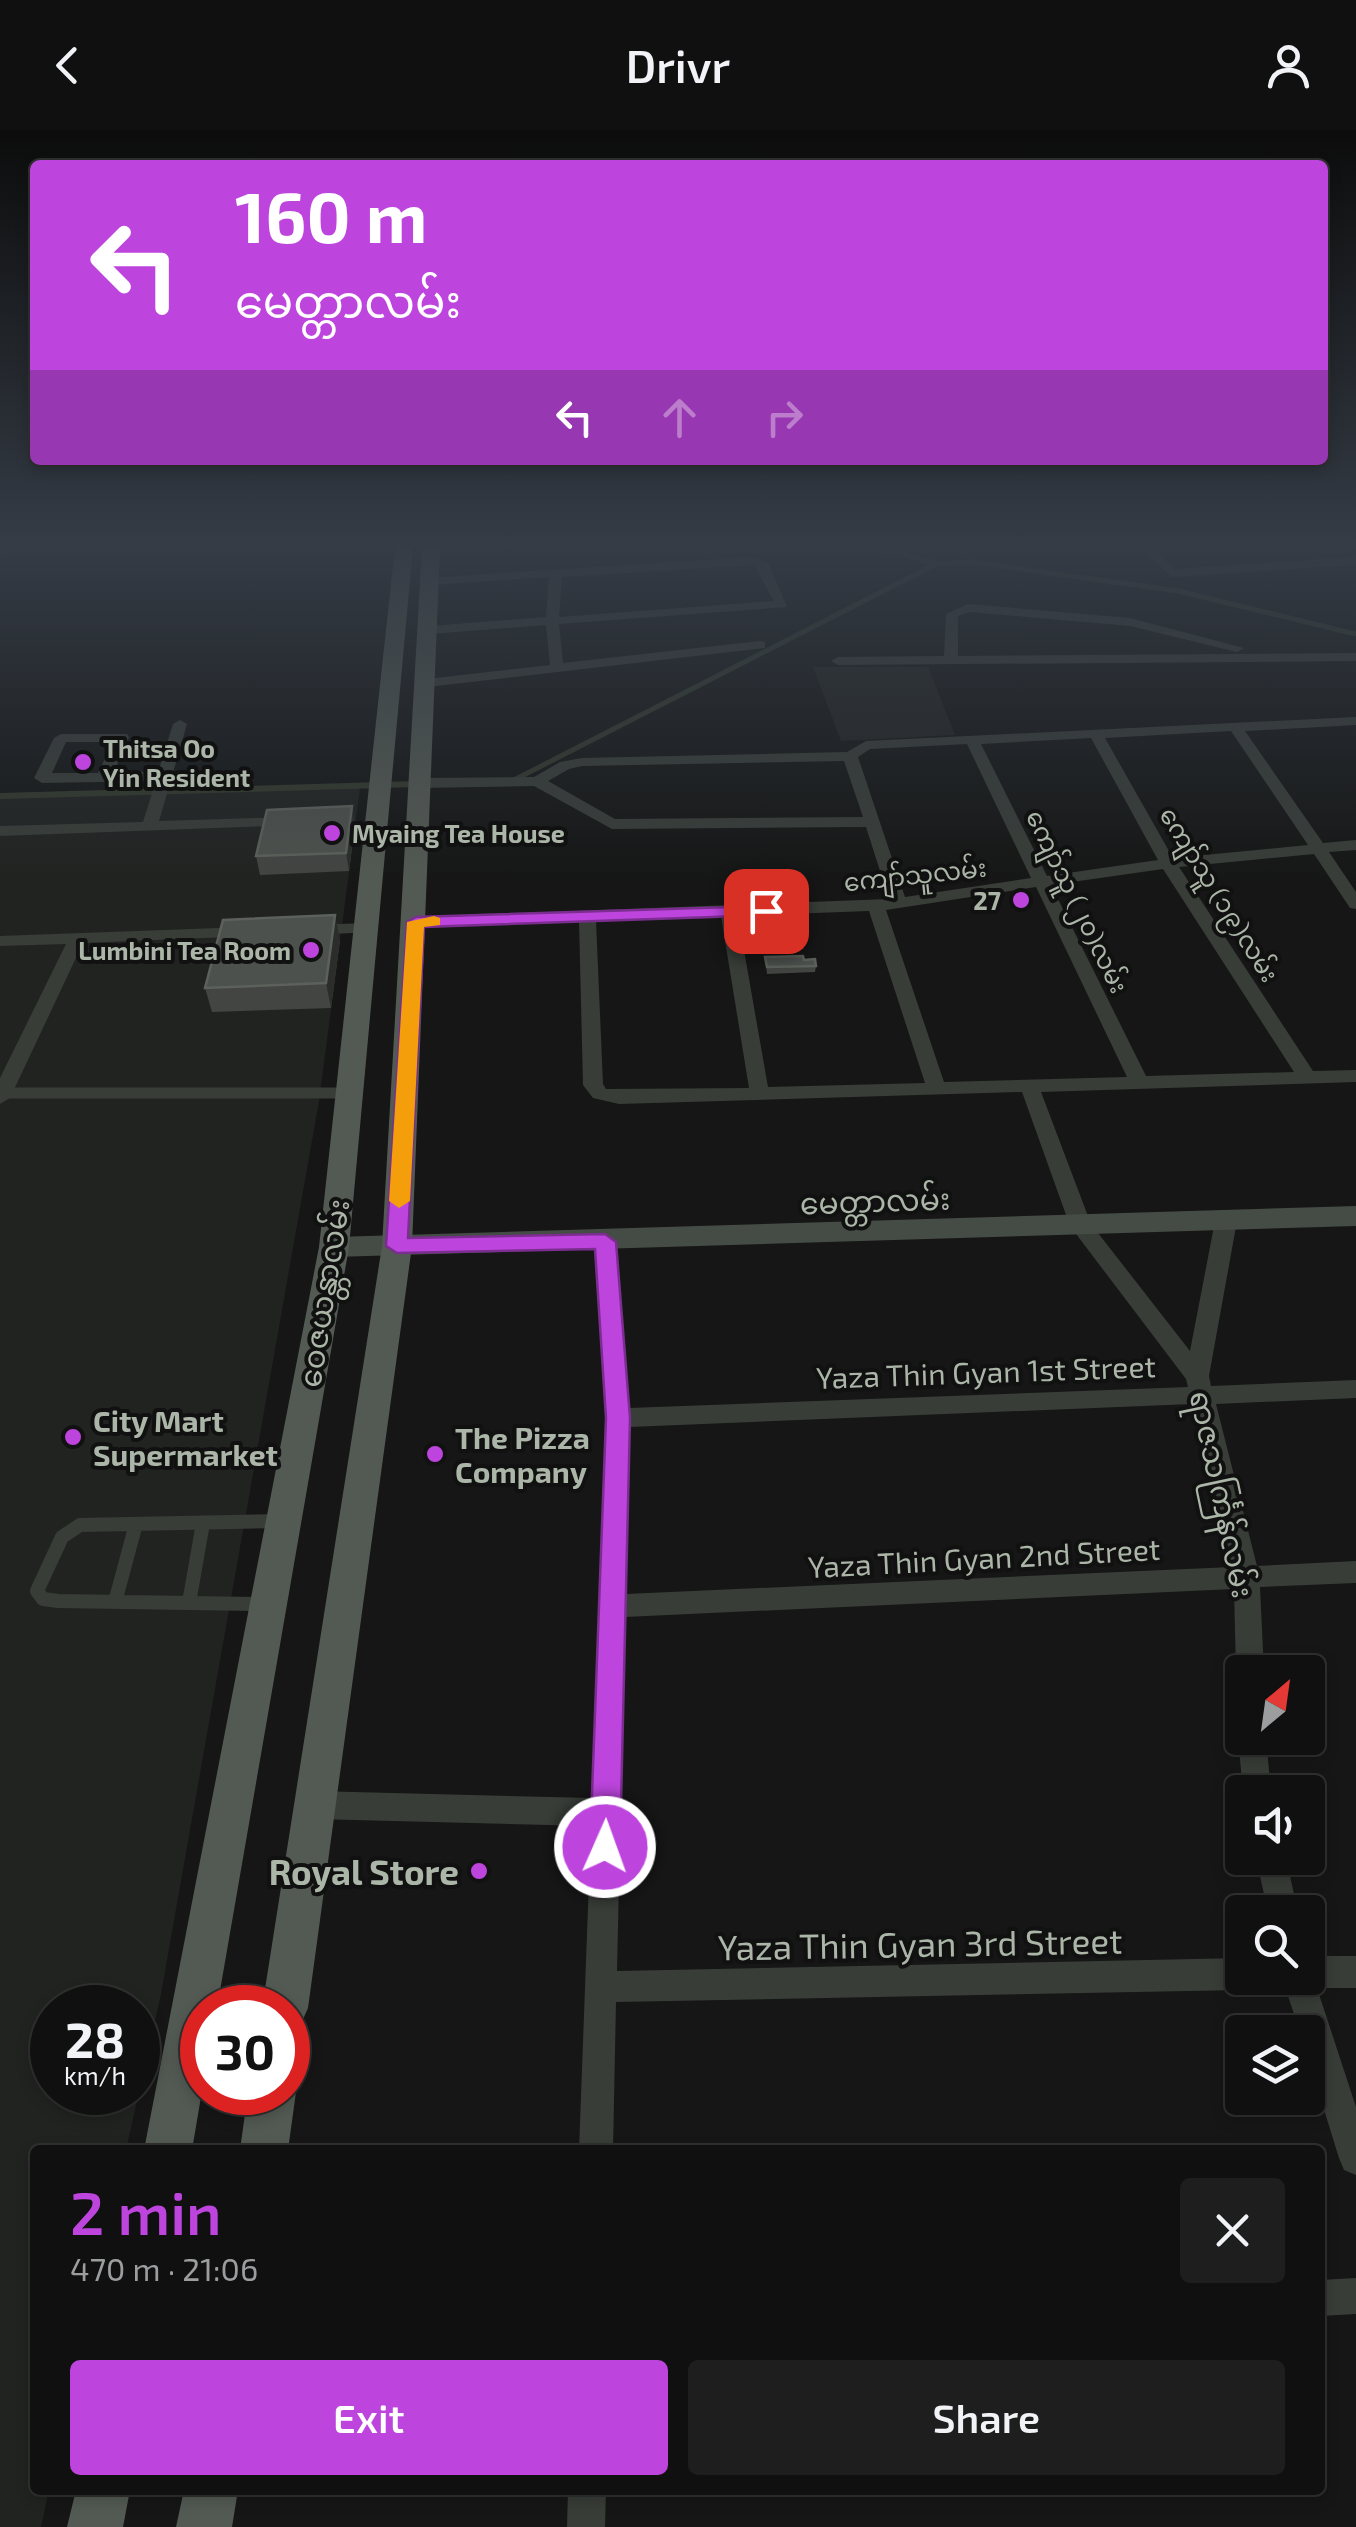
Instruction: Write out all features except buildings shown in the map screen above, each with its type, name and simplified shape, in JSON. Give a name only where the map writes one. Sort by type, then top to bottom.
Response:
[{"type":"main road","name":"ဝေဇယန္တာလမ်း","points":[[169,2145],[334,1247],[369,928],[370,819],[389,714],[392,659]]},
{"type":"main road","name":"ဝေဇယန္တာလမ်း","points":[[288,1985],[397,1246],[428,659]]},
{"type":"main road","points":[[389,714],[425,714]]},
{"type":"main road","name":"မေတ္တာလမ်း","points":[[334,1247],[605,1242],[1356,1216]]},
{"type":"main road","points":[[265,2145],[269,2115]]},
{"type":"main road","points":[[95,2527],[103,2495]]},
{"type":"main road","points":[[204,2527],[210,2495]]},
{"type":"street","points":[[556,659],[557,668]]},
{"type":"street","points":[[427,683],[638,659]]},
{"type":"street","points":[[838,660],[1041,659]]},
{"type":"street","points":[[419,783],[537,781],[565,765],[582,762],[850,756],[866,744],[1356,721]]},
{"type":"street","points":[[150,826],[180,724]]},
{"type":"street","points":[[1235,727],[1356,904]]},
{"type":"street","name":"ကျော်သူ (၁၉)လမ်း","points":[[1096,734],[1168,863],[1308,1078]]},
{"type":"street","points":[[104,777],[122,737],[61,738],[42,778],[57,778],[165,776]]},
{"type":"street","name":"ကျော်သူ (၂၀)လမ်း","points":[[972,740],[1140,1084]]},
{"type":"street","points":[[850,756],[899,903]]},
{"type":"street","points":[[537,781],[612,824],[872,822]]},
{"type":"street","points":[[0,830],[303,821]]},
{"type":"street","name":"ကျော်သူလမ်း","points":[[416,922],[876,906],[1042,885],[1168,863],[1356,845]]},
{"type":"street","points":[[876,906],[937,1091]]},
{"type":"street","points":[[729,913],[760,1094]]},
{"type":"street","points":[[587,918],[593,1085],[600,1094],[619,1098],[1356,1076]]},
{"type":"street","points":[[291,931],[369,928]]},
{"type":"street","points":[[0,941],[272,932]]},
{"type":"street","points":[[1,1096],[76,938]]},
{"type":"street","points":[[1030,1088],[1080,1226],[1199,1386]]},
{"type":"street","points":[[1199,1386],[1226,1220]]},
{"type":"street","points":[[596,2145],[618,1418],[605,1242]]},
{"type":"street","name":"Yaza Thin Gyan 1st Street","points":[[618,1418],[1199,1386],[1356,1389]]},
{"type":"street","name":"ရာဇသင်္ကြန်လမ်း","points":[[1199,1386],[1248,1577],[1250,1655]]},
{"type":"street","name":"Yaza Thin Gyan 2nd Street","points":[[614,1606],[1356,1572]]},
{"type":"street","points":[[314,1806],[606,1812]]},
{"type":"street","points":[[1325,1972],[1356,1972]]},
{"type":"street","name":"Yaza Thin Gyan 3rd Street","points":[[600,1987],[1225,1974]]},
{"type":"street","points":[[1303,1995],[1356,2158]]},
{"type":"street","points":[[1325,2298],[1356,2296]]},
{"type":"street","points":[[586,2527],[587,2495]]},
{"type":"lane","points":[[1,1096],[352,1093]]},
{"type":"lane","points":[[268,1604],[58,1601],[43,1598],[37,1591],[70,1529],[284,1522]]},
{"type":"lane","points":[[190,1603],[203,1523]]},
{"type":"lane","points":[[115,1602],[136,1524]]},
{"type":"shaded area","points":[[813,667],[928,667],[955,735],[841,741]]},
{"type":"shaded area","points":[[360,788],[319,1101],[160,1998],[160,1985],[30,1985],[30,2115],[134,2115],[127,2145],[30,2145],[30,2495],[48,2495],[41,2527],[0,2527],[0,798]]},
{"type":"waterway","points":[[512,781],[751,659]]},
{"type":"waterway","points":[[0,796],[417,784]]},
{"type":"slow traffic","points":[[399,1201],[416,922],[434,922]]},
{"type":"place","name":"Thitsa Oo Yin Resident","points":[[83,762]]},
{"type":"place","name":"Myaing Tea House","points":[[332,833]]},
{"type":"place","name":"27","points":[[1021,900]]},
{"type":"place","name":"Lumbini Tea Room","points":[[311,950]]},
{"type":"place","name":"City Mart Supermarket","points":[[73,1437]]},
{"type":"place","name":"The Pizza Company","points":[[435,1454]]},
{"type":"place","name":"Royal Store","points":[[479,1871]]},
{"type":"route","points":[[605,1847],[618,1418],[605,1242],[397,1246],[416,922],[766,911]]}]
